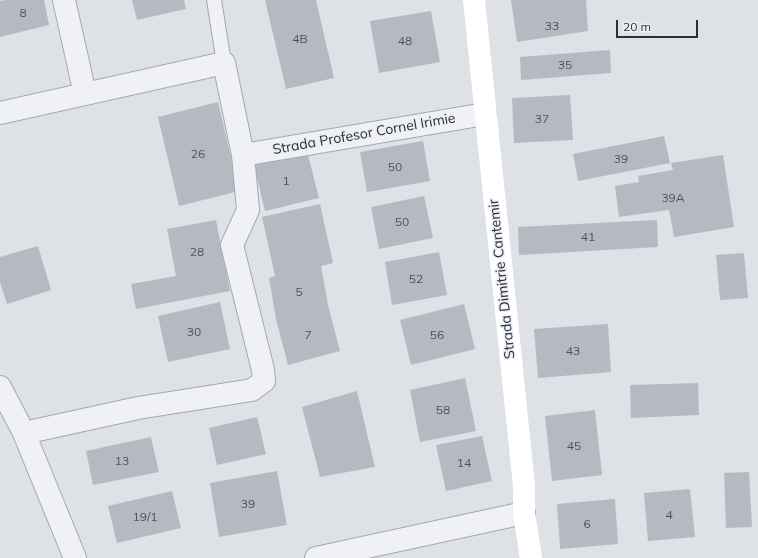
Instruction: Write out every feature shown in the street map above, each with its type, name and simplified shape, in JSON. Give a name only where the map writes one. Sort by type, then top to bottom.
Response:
[{"type":"street","points":[[64,0],[85,94]]},
{"type":"street","name":"Strada Dimitrie Cantemir","points":[[474,0],[524,486],[524,513],[531,558]]},
{"type":"street","points":[[0,113],[224,63],[243,155],[248,210],[232,245],[263,370],[264,381],[252,390],[138,408],[24,433]]},
{"type":"street","name":"Strada Profesor Cornel Irimie","points":[[243,155],[485,114]]},
{"type":"street","points":[[0,387],[24,433],[75,558]]},
{"type":"street","points":[[316,558],[524,513]]},
{"type":"lane","points":[[214,0],[224,63]]},
{"type":"building","points":[[44,0],[49,25],[0,37],[0,1]]},
{"type":"building","points":[[132,0],[184,0],[186,9],[137,20]]},
{"type":"building","points":[[265,0],[316,0],[334,78],[286,89]]},
{"type":"building","points":[[511,0],[586,0],[588,31],[517,42]]},
{"type":"building","points":[[431,11],[440,62],[379,73],[370,21]]},
{"type":"building","points":[[610,50],[611,73],[521,80],[520,57]]},
{"type":"building","points":[[570,95],[573,140],[514,143],[512,98]]},
{"type":"building","points":[[218,102],[239,191],[179,206],[158,117]]},
{"type":"building","points":[[664,136],[670,163],[578,181],[573,154]]},
{"type":"building","points":[[423,141],[430,181],[367,192],[360,152]]},
{"type":"building","points":[[307,151],[319,198],[265,211],[254,165]]},
{"type":"building","points":[[723,155],[734,227],[674,237],[669,210],[619,217],[615,186],[639,182],[638,176],[673,170],[671,163]]},
{"type":"building","points":[[424,196],[433,238],[379,249],[371,207]]},
{"type":"building","points":[[320,204],[333,263],[321,266],[328,305],[340,351],[288,365],[276,319],[269,278],[275,276],[262,217]]},
{"type":"building","points":[[216,220],[230,291],[136,309],[131,284],[176,276],[167,229]]},
{"type":"building","points":[[657,220],[658,247],[519,255],[518,227]]},
{"type":"building","points":[[38,246],[51,290],[7,304],[0,282],[0,257]]},
{"type":"building","points":[[439,252],[447,295],[392,305],[385,262]]},
{"type":"building","points":[[744,253],[748,298],[720,300],[716,255]]},
{"type":"building","points":[[220,302],[230,349],[168,362],[158,316]]},
{"type":"building","points":[[464,304],[475,349],[411,365],[400,320]]},
{"type":"building","points":[[608,324],[611,372],[538,378],[534,329]]},
{"type":"building","points":[[465,378],[476,431],[420,442],[410,390]]},
{"type":"building","points":[[698,383],[699,415],[631,418],[630,385]]},
{"type":"building","points":[[357,391],[375,467],[320,477],[302,407]]},
{"type":"building","points":[[595,410],[602,475],[552,481],[545,416]]},
{"type":"building","points":[[257,417],[266,454],[217,465],[209,428]]},
{"type":"building","points":[[482,436],[492,481],[446,491],[436,445]]},
{"type":"building","points":[[151,437],[159,472],[93,485],[86,451]]},
{"type":"building","points":[[277,471],[287,525],[219,537],[210,483]]},
{"type":"building","points":[[749,472],[752,527],[726,528],[724,473]]},
{"type":"building","points":[[690,489],[695,537],[648,541],[644,493]]},
{"type":"building","points":[[172,491],[181,528],[117,543],[108,506]]},
{"type":"building","points":[[615,499],[618,544],[560,549],[557,504]]}]
